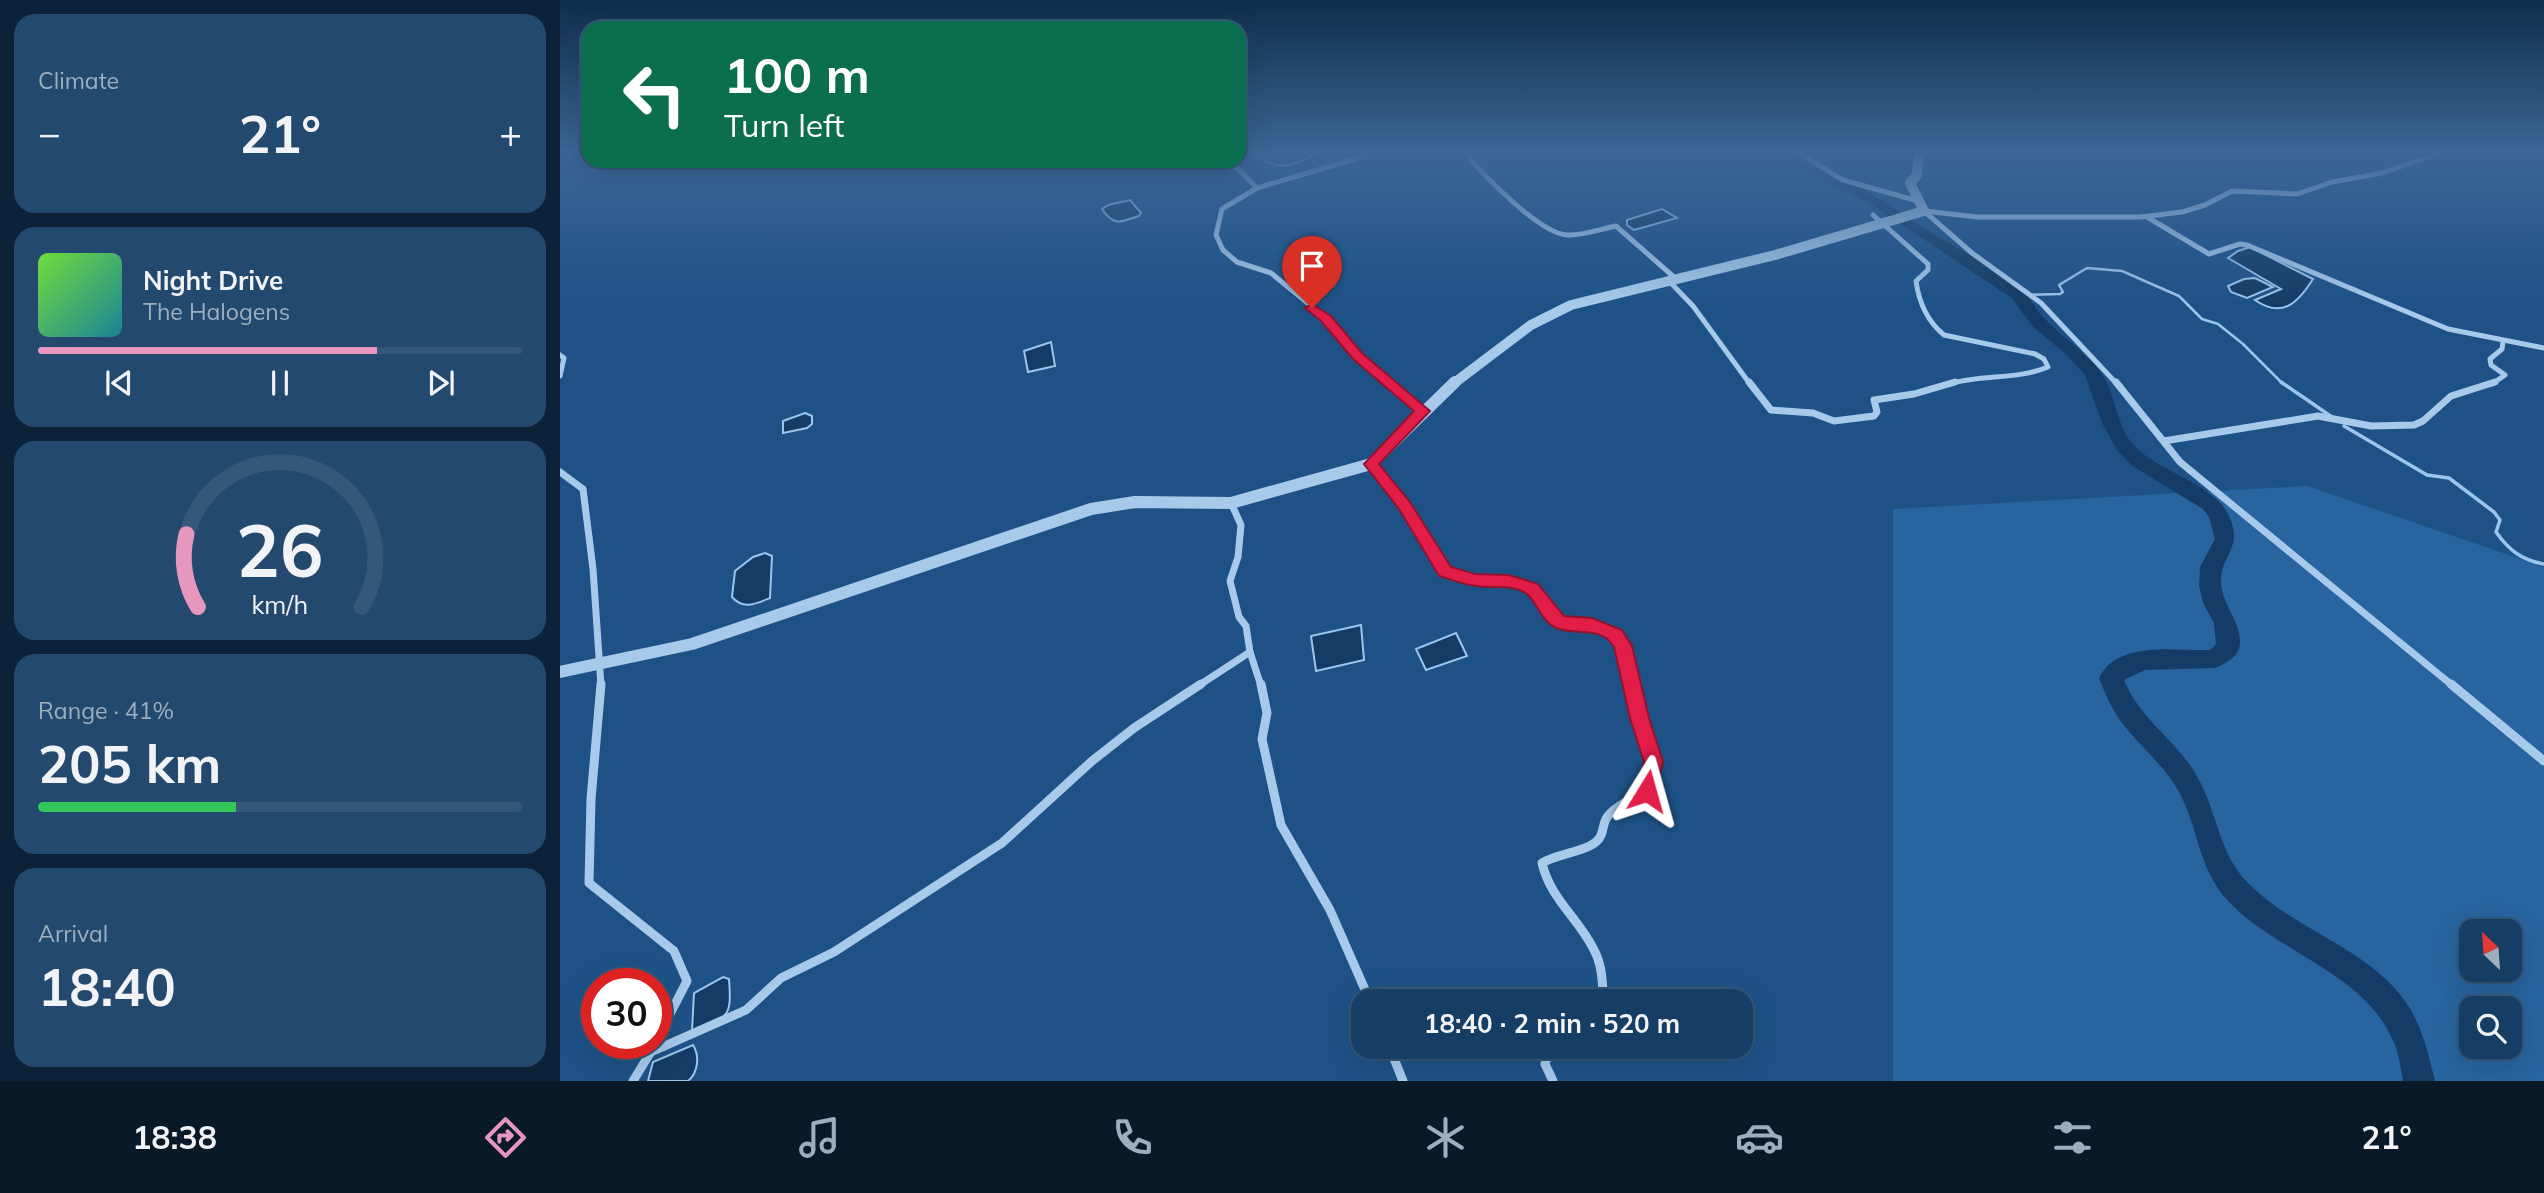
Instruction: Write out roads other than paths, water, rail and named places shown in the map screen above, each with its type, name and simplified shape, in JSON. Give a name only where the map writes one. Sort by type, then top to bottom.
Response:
[{"type":"street","points":[[1229,202],[1222,209],[1216,235],[1223,250],[1237,262],[1271,273],[1326,318],[1357,356],[1423,411]]},
{"type":"street","points":[[1515,202],[1535,220],[1566,235],[1616,226],[1620,228],[1672,279],[1719,345],[1771,410],[1819,414],[1829,416],[1834,421],[1874,416],[1877,412],[1874,400],[1914,394],[1973,377],[2031,374],[2048,367],[2044,359],[2035,354],[1944,335],[1932,326],[1917,291],[1916,281],[1928,270],[1928,264],[1888,221],[1872,215]]},
{"type":"street","points":[[1919,202],[1924,211],[1972,253],[2041,303],[2101,364],[2180,462],[2544,761]]},
{"type":"street","points":[[560,672],[692,644],[1091,509],[1135,502],[1231,503],[1371,464],[1458,379],[1531,325],[1571,306],[1775,255],[1924,211],[1977,218],[2146,217],[2209,202]]},
{"type":"street","points":[[2146,217],[2209,254],[2247,245],[2435,324],[2503,342],[2544,348]]},
{"type":"street","points":[[2164,441],[2318,416],[2334,423],[2372,424],[2389,428],[2409,426],[2422,422],[2452,394],[2488,388],[2501,379],[2505,375],[2491,365],[2490,359],[2502,349],[2503,342]]},
{"type":"street","points":[[560,355],[564,358],[560,376]]},
{"type":"street","points":[[1371,464],[1404,506],[1445,571],[1475,580],[1509,581],[1532,588],[1548,612],[1559,622],[1592,625],[1616,635],[1623,646],[1639,718],[1653,762],[1647,791],[1615,810],[1606,819],[1605,834],[1599,841],[1549,856],[1542,863],[1547,886],[1587,934],[1600,959],[1603,989]]},
{"type":"street","points":[[560,472],[583,489],[593,569],[601,688],[591,799],[589,883],[674,951],[687,981],[672,1011]]},
{"type":"street","points":[[1231,503],[1241,525],[1238,557],[1230,581],[1239,617],[1246,626],[1250,652],[1264,694],[1267,713],[1262,739],[1281,825],[1330,909],[1365,989]]},
{"type":"street","points":[[672,1039],[746,1010],[781,978],[834,952],[1002,843],[1113,744],[1250,652]]},
{"type":"street","points":[[633,1081],[646,1059]]},
{"type":"street","points":[[1394,1059],[1403,1081]]},
{"type":"street","points":[[1544,1059],[1544,1068],[1553,1081]]},
{"type":"waterway","points":[[1877,202],[2018,295],[2039,323],[2071,349],[2093,374],[2111,423],[2124,446],[2138,460],[2210,504],[2219,515],[2225,539],[2221,552],[2211,567],[2210,586],[2214,603],[2225,623],[2228,647],[2215,659],[2145,660],[2120,669],[2111,678],[2126,709],[2188,784],[2213,853],[2227,880],[2266,916],[2350,969],[2374,989],[2395,1012],[2410,1042],[2419,1081]]},
{"type":"waterway","points":[[2018,295],[2060,294],[2063,292],[2059,285],[2087,268],[2122,271],[2179,296],[2202,319],[2218,324],[2243,344],[2281,382]]},
{"type":"waterway","points":[[2281,382],[2332,417]]},
{"type":"waterway","points":[[2344,426],[2427,475],[2449,478],[2494,512],[2500,520],[2496,532],[2511,549],[2522,557],[2544,564]]}]
